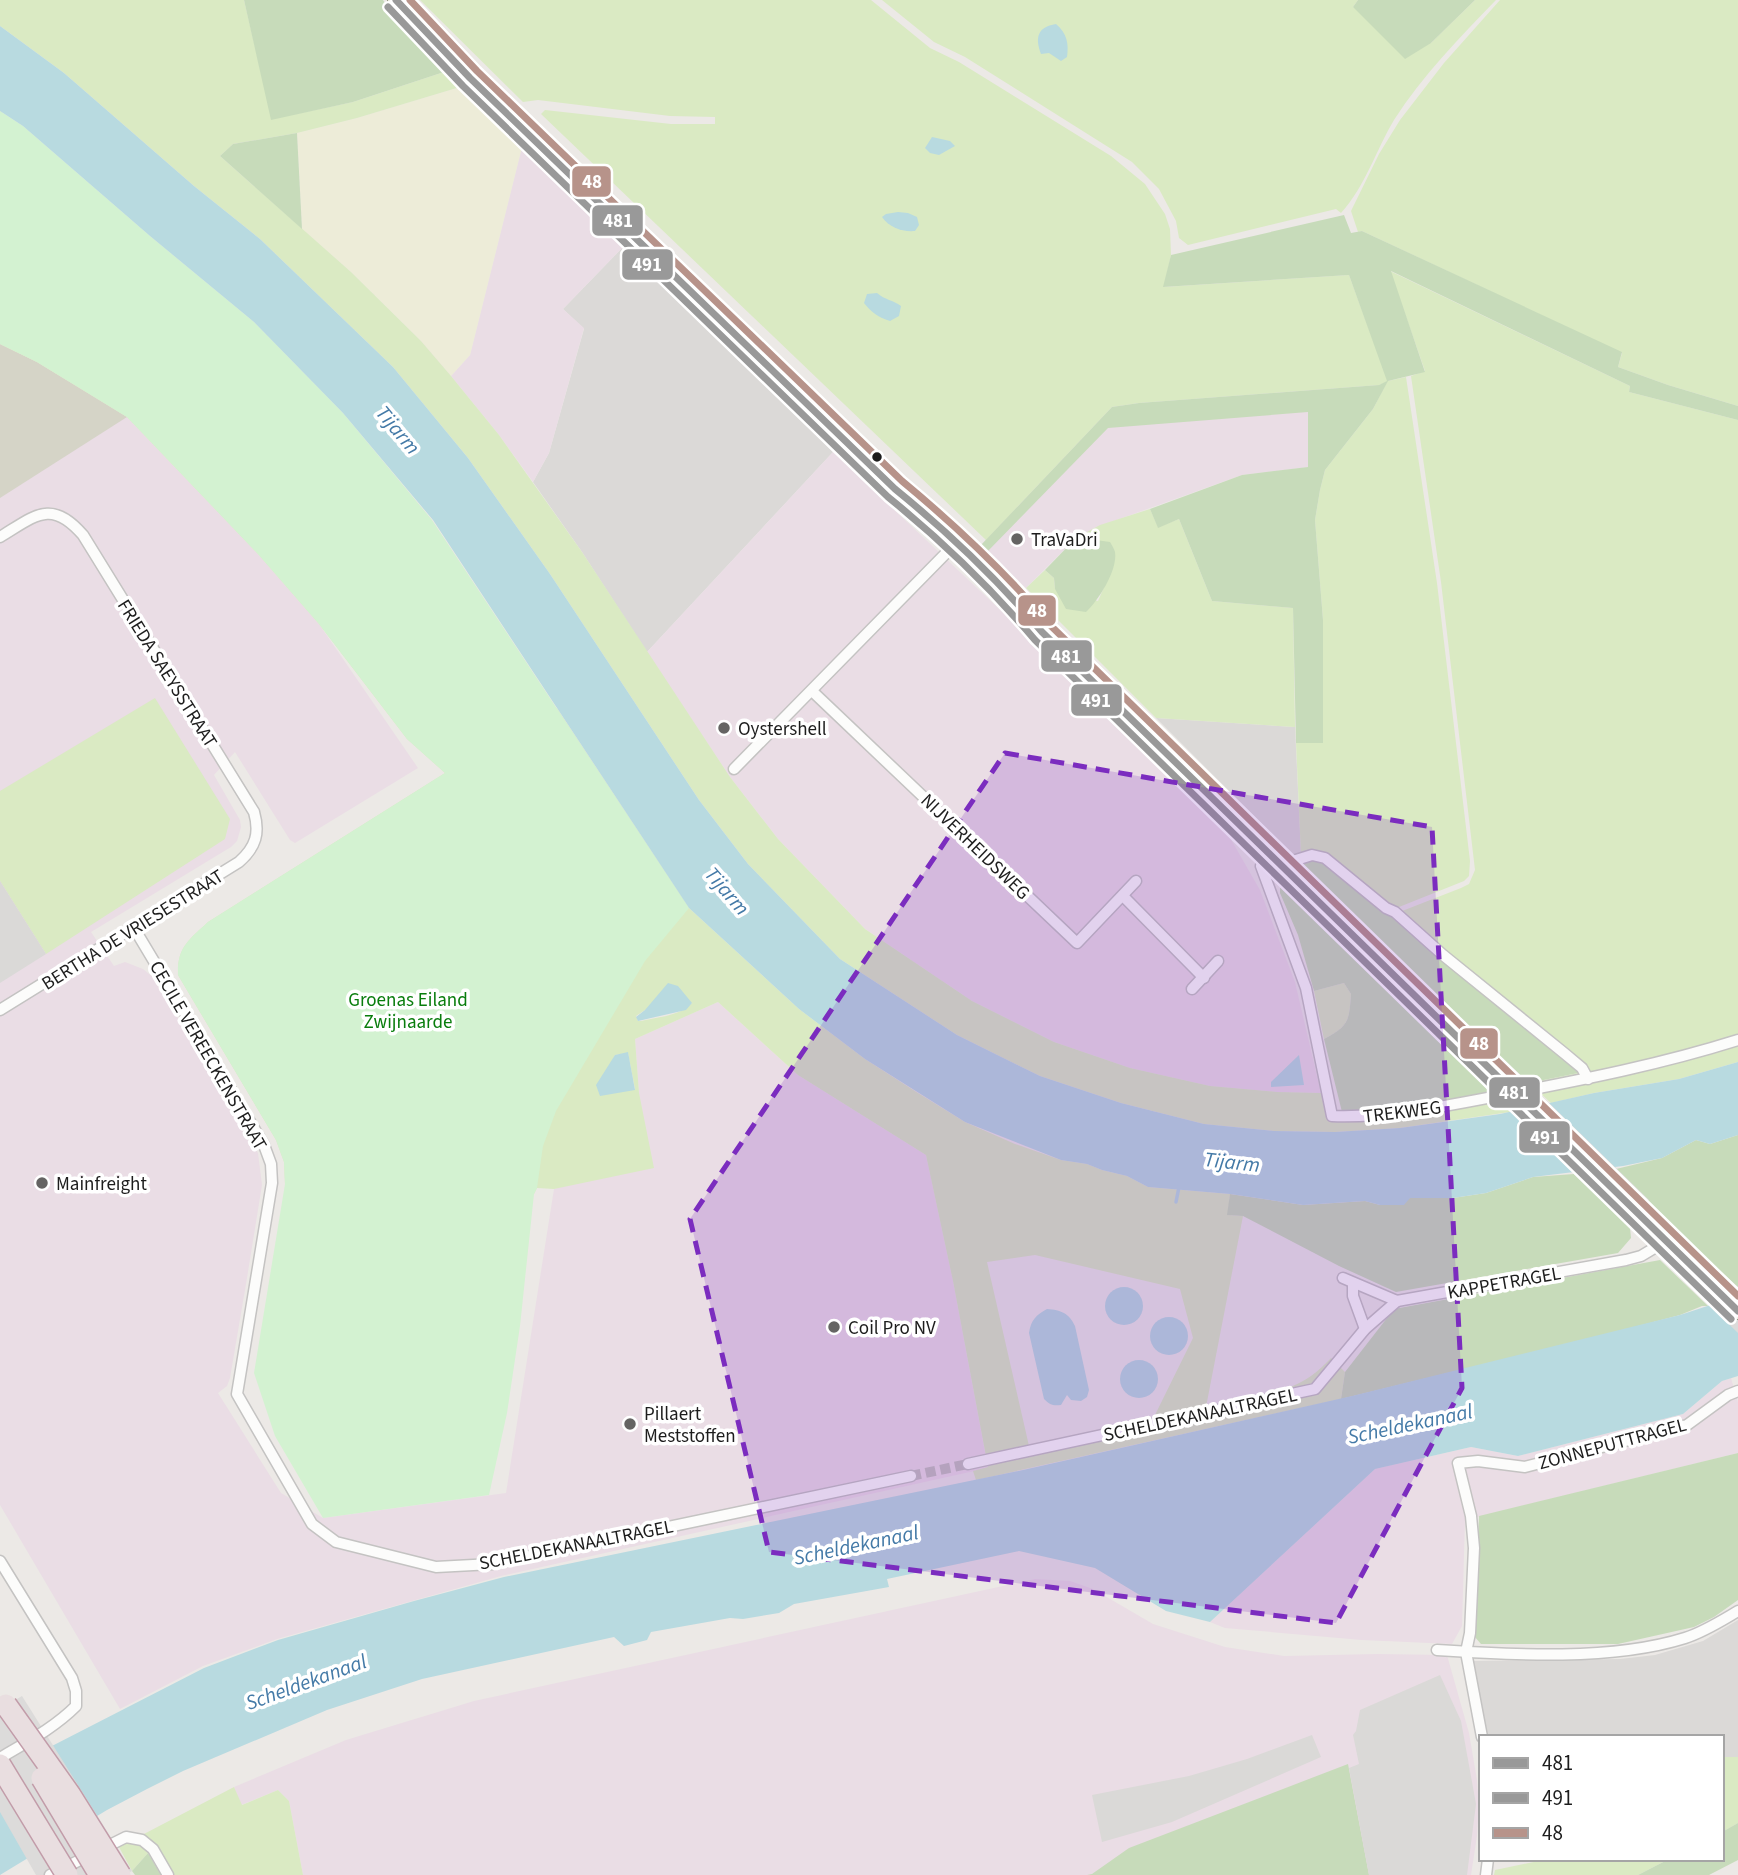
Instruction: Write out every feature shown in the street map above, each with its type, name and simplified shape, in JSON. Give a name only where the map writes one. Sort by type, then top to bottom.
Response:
[{"type":"highway","points":[[3,1707],[100,1875]]},
{"type":"highway","points":[[3,1707],[70,1795],[120,1875]]},
{"type":"highway","points":[[0,1765],[64,1872]]},
{"type":"main road","points":[[396,0],[461,69],[895,489],[927,515],[1026,611],[1041,632],[1738,1311]]},
{"type":"street","name":"FRIEDA SAEYSSTRAAT","points":[[0,537],[46,513],[61,515],[83,535],[254,812],[258,827],[256,840]]},
{"type":"street","points":[[734,769],[956,543]]},
{"type":"street","name":"NIJVERHEIDSWEG","points":[[812,691],[1077,943],[1136,881]]},
{"type":"street","name":"BERTHA DE VRIESESTRAAT","points":[[0,1010],[239,862],[249,853],[256,840]]},
{"type":"street","points":[[1274,859],[1314,855],[1325,858],[1386,908],[1395,912],[1443,955],[1583,1068],[1588,1079]]},
{"type":"street","name":"TREKWEG","points":[[1274,859],[1261,866],[1306,988],[1332,1116],[1364,1116],[1421,1110],[1588,1079],[1669,1061],[1738,1040]]},
{"type":"street","points":[[1123,896],[1204,978]]},
{"type":"street","name":"CECILE VEREECKENSTRAAT","points":[[134,928],[264,1145],[271,1164],[272,1184],[237,1394]]},
{"type":"street","points":[[1192,989],[1218,961]]},
{"type":"street","name":"KAPPETRAGEL","points":[[1397,1301],[1626,1260],[1641,1256],[1666,1241]]},
{"type":"street","points":[[1365,1329],[1348,1280],[1397,1301]]},
{"type":"street","name":"SCHELDEKANAALTRAGEL","points":[[968,1464],[1315,1388],[1365,1329],[1397,1301]]},
{"type":"street","name":"ZONNEPUTTRAGEL","points":[[1466,1652],[1470,1633],[1474,1548],[1471,1516],[1458,1463],[1478,1461],[1525,1467],[1687,1425],[1728,1395],[1738,1391]]},
{"type":"street","name":"SCHELDEKANAALTRAGEL","points":[[237,1394],[312,1524],[336,1542],[436,1567],[492,1564],[911,1476]]},
{"type":"street","points":[[0,1561],[72,1678],[76,1691],[76,1706],[56,1725],[0,1758]]},
{"type":"street","points":[[1437,1650],[1571,1653],[1639,1649],[1696,1634],[1738,1611]]},
{"type":"street","points":[[1466,1652],[1482,1735]]},
{"type":"street","points":[[50,1875],[64,1872],[126,1838],[142,1840],[153,1849],[168,1875]]},
{"type":"highlighted area","points":[[1005,753],[1432,827],[1462,1388],[1336,1623],[769,1552],[690,1219]]},
{"type":"shaded area","points":[[522,147],[624,246],[563,309],[584,328],[549,453],[533,482],[451,376],[470,355]]},
{"type":"shaded area","points":[[624,246],[833,452],[647,652],[533,482],[549,453],[584,329],[563,309]]},
{"type":"shaded area","points":[[0,344],[127,417],[258,554],[319,624],[418,768],[295,843],[290,840],[235,752],[214,775],[240,820],[237,841],[91,932],[114,966],[125,962],[143,969],[154,978],[258,1153],[262,1185],[246,1284],[230,1378],[227,1386],[218,1393],[281,1493],[323,1518],[506,1493],[554,1189],[572,1184],[639,1093],[635,1039],[718,1002],[798,1075],[926,1155],[988,1468],[501,1576],[277,1639],[203,1666],[120,1709],[0,1505]]},
{"type":"shaded area","points":[[0,344],[37,362],[127,417],[0,498]]},
{"type":"shaded area","points":[[1328,389],[1309,412],[1309,467],[1242,475],[1100,526],[1076,538],[1026,588],[981,545],[1112,407]]},
{"type":"shaded area","points":[[833,452],[1033,641],[1225,829],[1260,890],[1295,982],[1321,1093],[1210,1086],[1130,1068],[1054,1042],[972,1001],[865,929],[778,839],[730,777],[647,652]]},
{"type":"shaded area","points":[[1156,718],[1295,727],[1301,855],[1293,855]]},
{"type":"shaded area","points":[[0,881],[46,954],[0,983]]},
{"type":"shaded area","points":[[1731,1378],[1738,1402],[1738,1453],[1465,1520],[1462,1626],[1452,1644],[1362,1640],[1225,1628],[1210,1622],[1375,1469],[1471,1447],[1518,1456],[1683,1414],[1722,1381]]},
{"type":"shaded area","points":[[1035,1579],[1070,1581],[1093,1589],[1153,1624],[1225,1647],[1284,1656],[1447,1655],[1469,1733],[1477,1780],[1479,1806],[1471,1875],[303,1875],[289,1801],[278,1790],[241,1805],[234,1787],[346,1740],[474,1701]]},
{"type":"shaded area","points":[[1738,1620],[1738,1757],[1724,1757],[1724,1735],[1483,1735],[1471,1661],[1620,1659],[1655,1655],[1703,1641]]},
{"type":"shaded area","points":[[1440,1675],[1461,1721],[1476,1804],[1467,1875],[1369,1875],[1349,1768],[1359,1764],[1353,1735],[1360,1710]]},
{"type":"shaded area","points":[[1312,1735],[1321,1757],[1172,1822],[1102,1842],[1092,1795],[1189,1776],[1247,1759]]},
{"type":"green space","points":[[0,0],[244,0],[272,119],[353,102],[444,72],[460,87],[357,118],[297,133],[233,144],[220,156],[351,272],[421,341],[451,376],[499,435],[582,552],[730,777],[778,839],[865,929],[972,1001],[1054,1042],[1130,1068],[1210,1086],[1321,1093],[1334,1113],[1492,1095],[1510,1112],[1400,1128],[1335,1132],[1274,1131],[1204,1124],[1121,1103],[1040,1076],[957,1035],[840,959],[748,864],[699,800],[550,574],[468,458],[393,367],[260,239],[194,186],[64,73],[0,26]]},
{"type":"green space","points":[[244,0],[383,0],[444,72],[353,102],[271,120]]},
{"type":"green space","points":[[420,0],[871,0],[930,48],[959,62],[1111,156],[1145,184],[1165,214],[1170,229],[1171,255],[1164,287],[1349,275],[1388,381],[1406,377],[1437,583],[1470,861],[1469,876],[1464,881],[1399,907],[1392,906],[1301,855],[1296,743],[1323,743],[1323,620],[1315,520],[1320,490],[1325,470],[1373,409],[1387,382],[1379,385],[1112,407],[986,540],[541,114],[545,110],[671,124],[715,124],[715,117],[670,116],[538,100],[523,102]]},
{"type":"green space","points":[[882,0],[1358,0],[1353,7],[1431,43],[1475,0],[1496,0],[1442,57],[1405,104],[1357,192],[1341,213],[1336,209],[1188,245],[1179,238],[1176,221],[1159,189],[1132,162],[965,57],[934,42]]},
{"type":"green space","points":[[1358,0],[1475,0],[1431,43],[1405,59],[1353,7]]},
{"type":"green space","points":[[1500,0],[1738,0],[1738,406],[1618,367],[1622,353],[1362,231],[1358,232],[1351,211],[1379,154],[1400,120],[1444,63]]},
{"type":"green space","points":[[460,87],[522,147],[470,355],[451,376],[421,341],[351,272],[302,229],[297,133]]},
{"type":"green space","name":"Groenas Eiland Zwijnaarde","points":[[0,111],[558,710],[689,908],[799,1009],[865,1059],[918,1093],[965,1122],[1015,1144],[1061,1160],[1087,1164],[1127,1176],[1148,1187],[1230,1194],[1228,1215],[1243,1216],[1206,1407],[1260,1396],[1300,1383],[1331,1358],[1345,1372],[1341,1399],[976,1480],[973,1471],[988,1467],[926,1155],[798,1075],[718,1002],[635,1039],[639,1093],[654,1168],[554,1189],[537,1188],[534,1194],[285,1184],[284,1162],[276,1140],[178,975],[182,951],[208,922],[445,773],[407,739],[319,624],[258,554],[127,417],[37,362],[0,344]],"holes":[[[692,1003],[681,1011],[668,1015],[641,1021],[638,1021],[636,1016],[645,1010]],[[628,1053],[635,1089],[600,1095],[615,1055]],[[1035,1255],[1180,1289],[1193,1338],[1153,1419],[1029,1446],[987,1262]]]},
{"type":"green space","name":"Groenas Eiland Zwijnaarde","points":[[0,111],[23,126],[254,322],[343,413],[432,520],[689,908],[645,961],[556,1111],[543,1146],[534,1194],[520,1326],[507,1413],[489,1495],[323,1518],[275,1436],[254,1373],[285,1184],[284,1162],[276,1140],[178,975],[182,951],[208,922],[445,773],[407,739],[319,624],[258,554],[127,417],[37,362],[0,344]]},
{"type":"green space","points":[[297,133],[302,229],[220,156],[233,144]]},
{"type":"green space","points":[[1344,215],[1351,233],[1362,231],[1622,352],[1618,367],[1738,406],[1738,420],[1629,392],[1630,386],[1391,271],[1425,372],[1388,381],[1373,409],[1325,470],[1315,520],[1323,620],[1323,743],[1296,743],[1293,608],[1212,601],[1179,519],[1158,528],[1150,509],[1242,475],[1308,467],[1308,412],[1108,428],[987,552],[981,545],[1112,407],[1379,385],[1387,381],[1349,275],[1163,287],[1171,255]]},
{"type":"green space","points":[[1390,271],[1630,386],[1629,392],[1738,420],[1738,1062],[1679,1079],[1551,1103],[1529,1083],[1578,1073],[1397,913],[1469,884],[1475,870],[1441,582],[1411,376],[1425,371]]},
{"type":"green space","points":[[1150,509],[1158,527],[1179,519],[1212,601],[1293,608],[1295,727],[1156,718],[1026,588],[1045,570],[1054,578],[1055,589],[1098,601],[1112,569],[1115,553],[1096,540],[1083,545],[1076,538],[1100,525]]},
{"type":"green space","points":[[1076,538],[1083,545],[1096,540],[1110,542],[1115,552],[1110,576],[1096,601],[1086,612],[1066,609],[1055,589],[1054,578],[1045,570]]},
{"type":"green space","points":[[155,698],[230,819],[225,839],[46,954],[0,881],[0,791]]},
{"type":"green space","points":[[1315,858],[1336,871],[1577,1067],[1578,1073],[1529,1083],[1299,868],[1304,862]]},
{"type":"green space","points":[[1287,885],[1483,1080],[1480,1081],[1492,1095],[1398,1109],[1342,1112],[1324,1039],[1346,1022],[1351,994],[1344,983],[1314,991],[1298,935],[1280,893],[1280,888]]},
{"type":"green space","points":[[1344,983],[1351,994],[1348,1017],[1343,1026],[1324,1039],[1314,991]]},
{"type":"green space","points":[[1738,1135],[1738,1287],[1717,1268],[1714,1270],[1694,1246],[1616,1169],[1662,1158],[1696,1140],[1710,1144]]},
{"type":"green space","points":[[1574,1174],[1630,1228],[1631,1238],[1618,1253],[1396,1292],[1243,1216],[1227,1215],[1230,1194],[1303,1205],[1365,1201],[1380,1205],[1410,1198],[1453,1198],[1486,1193],[1533,1177]]},
{"type":"green space","points":[[1660,1260],[1708,1306],[1612,1333],[1341,1399],[1345,1372],[1394,1309]]},
{"type":"green space","points":[[1738,1453],[1738,1600],[1714,1617],[1694,1627],[1618,1644],[1481,1644],[1474,1636],[1479,1516]]},
{"type":"green space","points":[[1724,1757],[1738,1757],[1738,1823],[1724,1831]]},
{"type":"green space","points":[[1348,1764],[1369,1875],[1087,1875],[1129,1848]]},
{"type":"green space","points":[[234,1787],[242,1805],[278,1790],[289,1801],[303,1875],[161,1875],[148,1853],[132,1871],[119,1847]]},
{"type":"green space","points":[[1738,1823],[1738,1860],[1709,1875],[1638,1875],[1665,1861],[1724,1861],[1724,1831]]},
{"type":"green space","points":[[148,1853],[161,1875],[135,1875],[132,1871]]},
{"type":"green space","points":[[1538,1861],[1665,1861],[1638,1875],[1494,1875],[1495,1870]]},
{"type":"water","points":[[1056,24],[1063,31],[1067,43],[1067,57],[1061,61],[1049,53],[1041,54],[1038,43],[1041,31]]},
{"type":"water","name":"Tijarm","points":[[0,26],[64,73],[194,186],[260,239],[393,367],[468,458],[550,574],[699,800],[748,864],[840,959],[957,1035],[1040,1076],[1121,1103],[1204,1124],[1274,1131],[1335,1132],[1400,1128],[1500,1114],[1594,1093],[1679,1079],[1738,1062],[1738,1135],[1710,1144],[1696,1140],[1662,1158],[1623,1166],[1533,1177],[1486,1193],[1453,1198],[1410,1198],[1404,1205],[1380,1205],[1365,1201],[1303,1205],[1230,1194],[1148,1187],[1127,1176],[1087,1164],[1061,1160],[965,1122],[865,1059],[799,1009],[689,908],[433,520],[343,413],[254,322],[23,126],[0,111]]},
{"type":"water","points":[[932,137],[950,141],[955,146],[939,155],[930,153],[925,148]]},
{"type":"water","points":[[898,212],[917,217],[919,225],[915,231],[897,229],[882,217]]},
{"type":"water","points":[[877,293],[901,306],[899,316],[890,321],[879,316],[864,303],[867,294]]},
{"type":"water","points":[[668,983],[678,986],[692,1003],[686,1010],[638,1021],[636,1017]]},
{"type":"water","points":[[628,1052],[635,1090],[600,1096],[596,1085],[615,1055]]},
{"type":"water","points":[[1299,1055],[1304,1085],[1271,1087],[1271,1082]]},
{"type":"water","points":[[1124,1287],[1137,1293],[1143,1306],[1137,1319],[1124,1325],[1111,1319],[1105,1306],[1111,1293]]},
{"type":"water","name":"Scheldekanaal","points":[[1738,1296],[1738,1376],[1722,1381],[1683,1414],[1518,1456],[1471,1447],[1375,1469],[1210,1622],[1166,1611],[1095,1568],[1019,1551],[887,1579],[889,1587],[794,1604],[779,1613],[743,1619],[730,1618],[651,1632],[647,1640],[624,1646],[614,1637],[422,1679],[327,1710],[183,1771],[107,1810],[0,1875],[0,1777],[50,1747],[204,1668],[278,1640],[504,1577],[1023,1470],[1352,1396],[1680,1315]]},
{"type":"water","points":[[1047,1309],[1064,1313],[1075,1326],[1089,1390],[1087,1397],[1081,1401],[1071,1400],[1067,1395],[1061,1405],[1056,1405],[1044,1399],[1029,1333],[1035,1318]]},
{"type":"water","points":[[1169,1317],[1182,1323],[1188,1336],[1182,1349],[1169,1355],[1156,1349],[1150,1336],[1156,1323]]},
{"type":"water","points":[[1139,1360],[1152,1366],[1158,1379],[1152,1392],[1139,1398],[1126,1392],[1120,1379],[1126,1366]]},
{"type":"pier","points":[[1516,1071],[1649,1200],[1610,1209],[1479,1081]]},
{"type":"pier","points":[[1714,1270],[1738,1293],[1738,1333],[1684,1281]]},
{"type":"pier","points":[[22,1696],[132,1871],[124,1875],[36,1875],[0,1812],[0,1709]]},
{"type":"waterway","points":[[1176,1202],[1179,1187]]},
{"type":"tunnel","points":[[911,1476],[968,1464]]},
{"type":"transit line","name":"481","points":[[396,0],[470,78],[895,489],[972,557],[1042,632],[1738,1311]]},
{"type":"transit line","name":"48","points":[[410,0],[477,71],[902,481],[979,550],[1050,625],[1738,1296]]},
{"type":"transit line","name":"491","points":[[388,7],[463,86],[888,497],[964,565],[1035,640],[1731,1319]]},
{"type":"place","name":"TraVaDri","points":[[1017,539]]},
{"type":"place","name":"Oystershell","points":[[724,728]]},
{"type":"place","name":"Mainfreight","points":[[42,1183]]},
{"type":"place","name":"Coil Pro NV","points":[[834,1327]]},
{"type":"place","name":"Pillaert Meststoffen","points":[[630,1424]]}]
